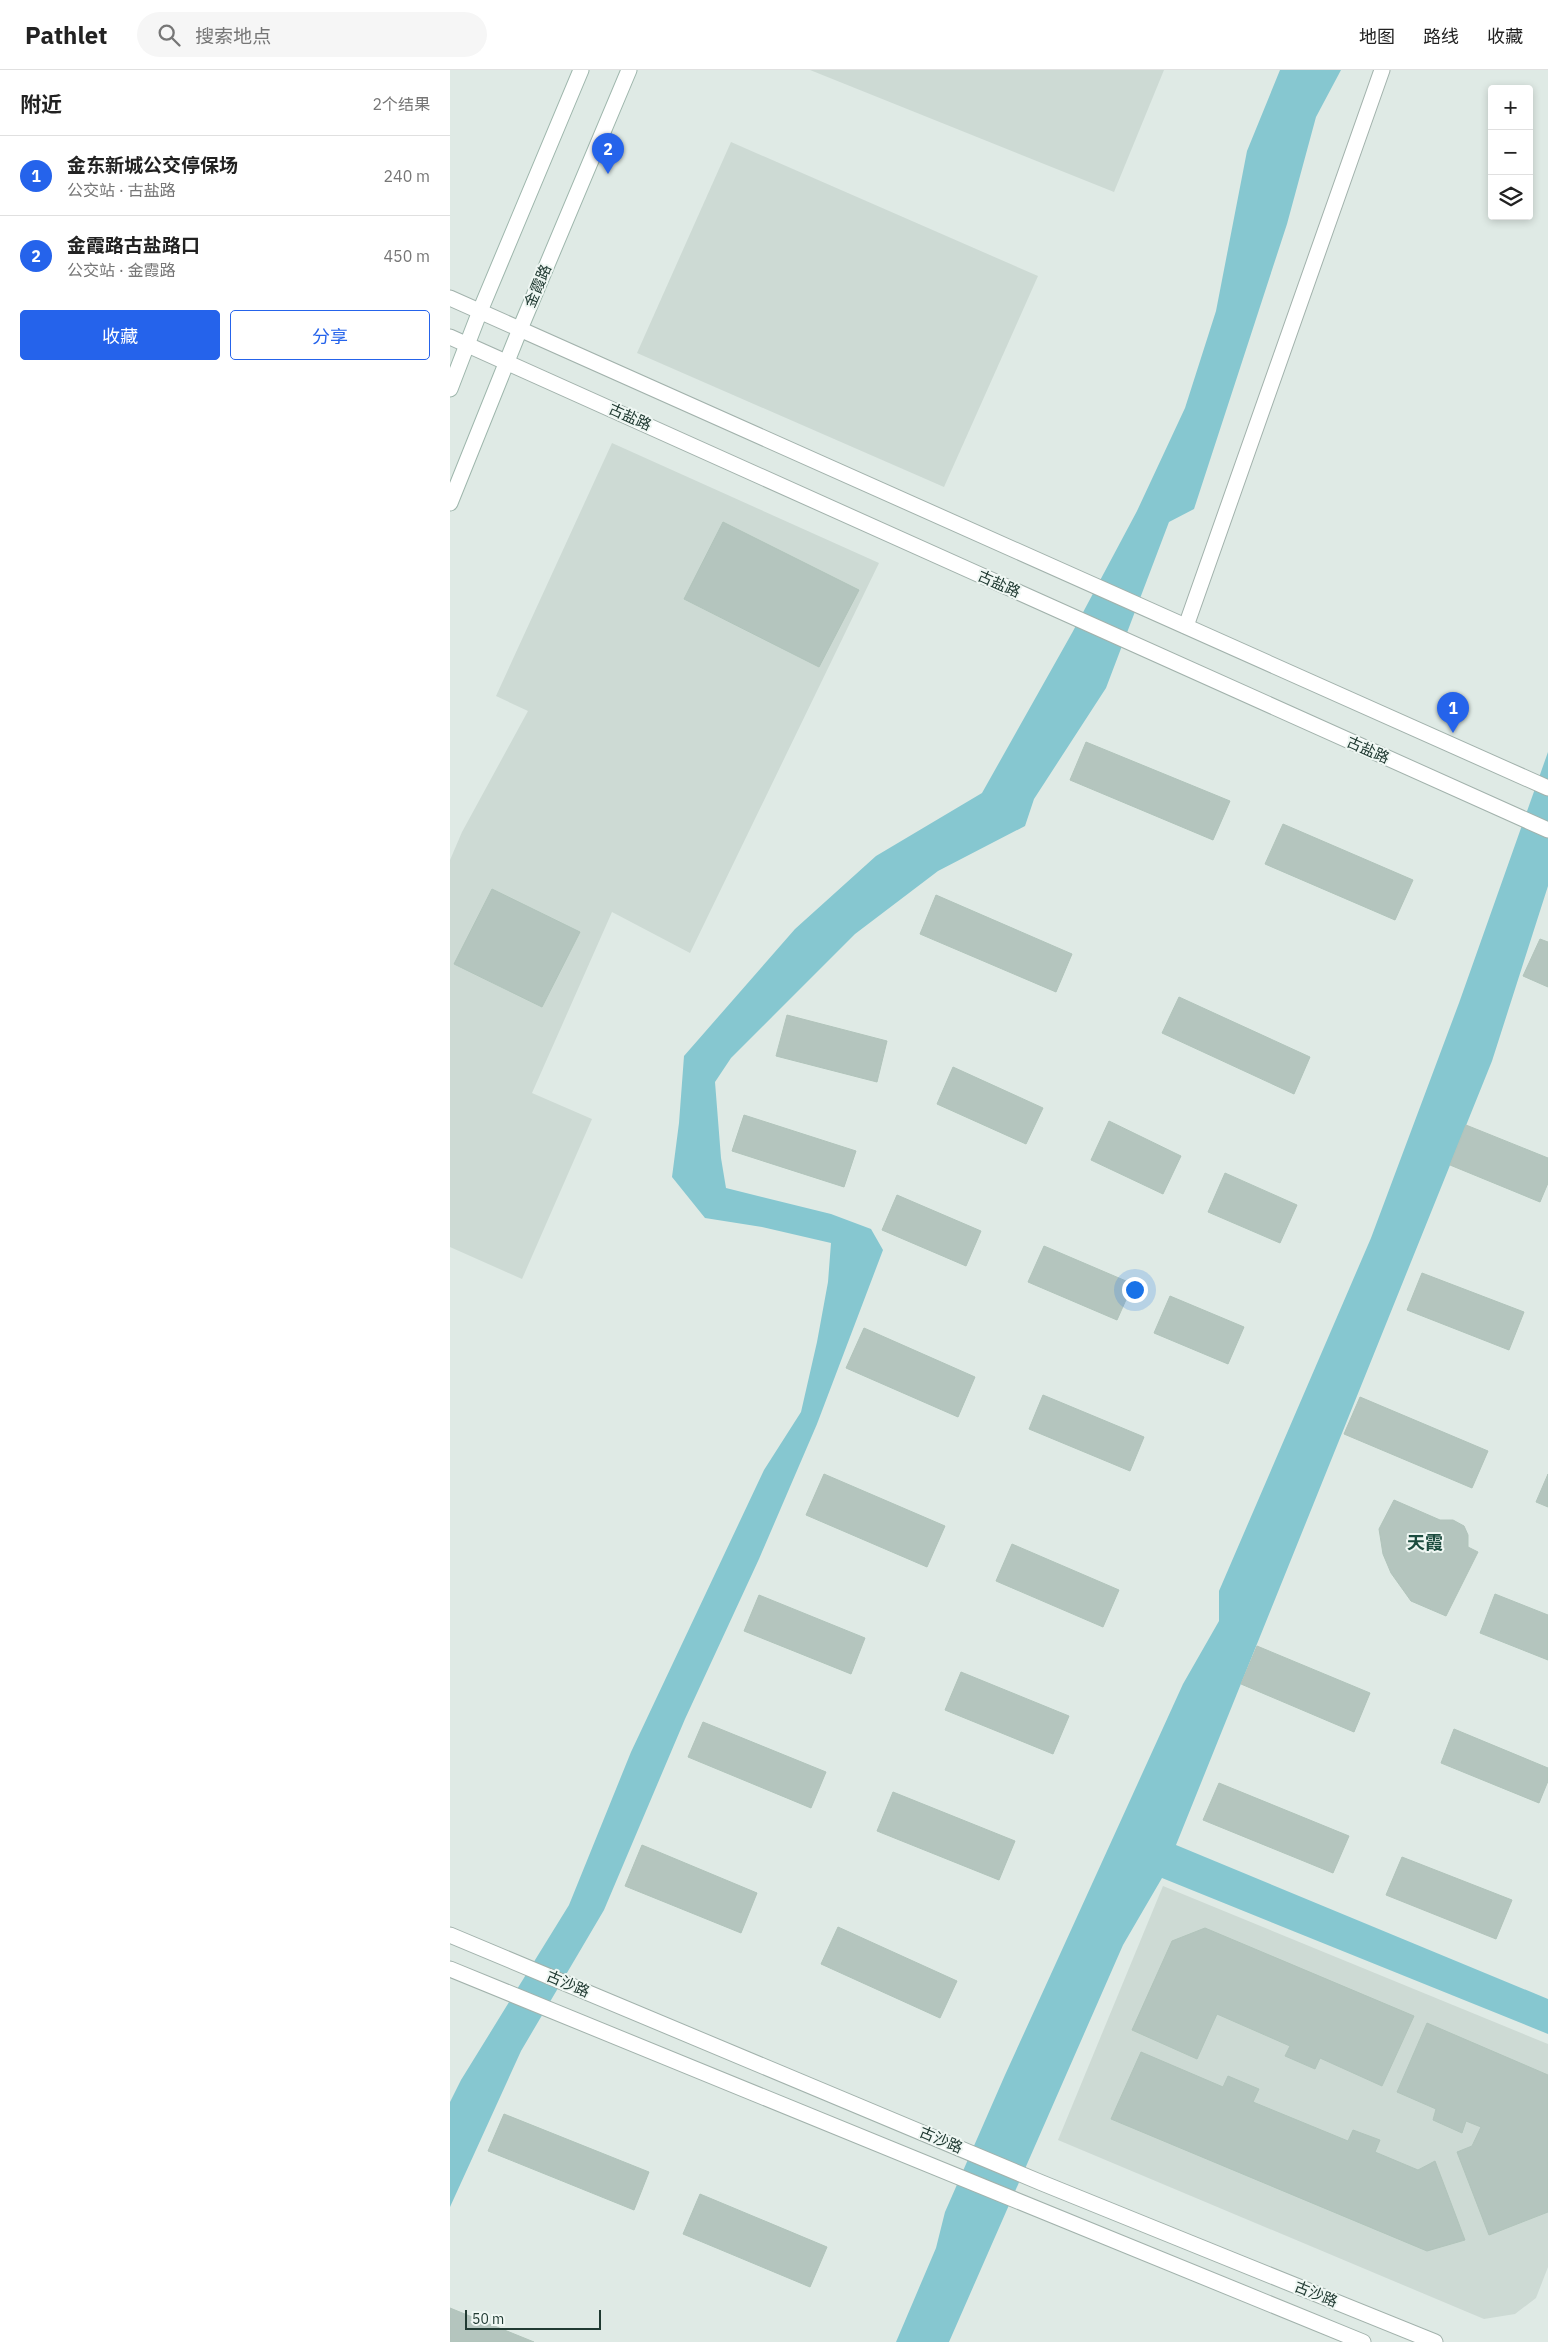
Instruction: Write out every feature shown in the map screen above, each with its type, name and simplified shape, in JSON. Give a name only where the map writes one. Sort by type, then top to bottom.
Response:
[{"type":"street","points":[[450,389],[480,311],[581,70]]},
{"type":"street","name":"金霞路","points":[[450,503],[520,329],[630,70]]},
{"type":"street","points":[[1186,626],[1382,70]]},
{"type":"street","points":[[450,298],[1548,788]]},
{"type":"street","name":"古盐路","points":[[450,337],[1548,830]]},
{"type":"street","name":"古沙路","points":[[450,1935],[1042,2183],[1435,2342]]},
{"type":"street","name":"古沙路","points":[[450,1969],[1364,2342]]},
{"type":"shaded area","points":[[810,70],[1164,70],[1114,192]]},
{"type":"shaded area","points":[[731,142],[1038,276],[944,487],[637,353]]},
{"type":"shaded area","points":[[612,443],[879,563],[690,953],[612,912],[532,1093],[592,1119],[522,1279],[450,1247],[450,860],[462,832],[528,711],[496,696]]},
{"type":"shaded area","points":[[1163,1886],[1548,2044],[1548,2267],[1536,2298],[1515,2314],[1484,2319],[1058,2140]]},
{"type":"water","points":[[1280,70],[1341,70],[1316,117],[1287,224],[1194,509],[1169,522],[1106,688],[1034,799],[1025,826],[938,871],[855,934],[731,1058],[715,1082],[721,1158],[726,1188],[831,1214],[871,1229],[883,1250],[817,1424],[759,1559],[685,1719],[604,1910],[521,2051],[450,2207],[450,2102],[461,2080],[569,1905],[631,1752],[764,1470],[801,1412],[817,1342],[828,1282],[831,1243],[762,1227],[705,1218],[672,1177],[679,1123],[684,1056],[795,929],[876,856],[982,793],[1072,633],[1137,511],[1185,408],[1216,311],[1247,151]]},
{"type":"water","points":[[1548,752],[1548,886],[1492,1061],[1176,1845],[1548,1999],[1548,2034],[1162,1878],[1123,1945],[949,2342],[896,2342],[936,2248],[945,2212],[1005,2075],[1183,1684],[1219,1621],[1219,1591],[1371,1238],[1459,1003]]},
{"type":"building","points":[[723,522],[859,590],[819,667],[684,599]]},
{"type":"building","points":[[1086,742],[1230,801],[1213,840],[1070,780]]},
{"type":"building","points":[[1283,824],[1413,880],[1395,920],[1265,864]]},
{"type":"building","points":[[492,889],[580,932],[542,1007],[454,964]]},
{"type":"building","points":[[936,895],[1072,954],[1056,992],[920,934]]},
{"type":"building","points":[[1540,939],[1548,942],[1548,987],[1523,976]]},
{"type":"building","points":[[1179,997],[1310,1057],[1294,1094],[1162,1033]]},
{"type":"building","points":[[787,1015],[887,1041],[877,1082],[776,1056]]},
{"type":"building","points":[[953,1067],[1043,1108],[1026,1144],[937,1104]]},
{"type":"building","points":[[744,1115],[856,1151],[844,1187],[732,1151]]},
{"type":"building","points":[[1109,1121],[1181,1156],[1163,1194],[1091,1160]]},
{"type":"building","points":[[1466,1125],[1548,1158],[1548,1183],[1540,1202],[1450,1165]]},
{"type":"building","points":[[1225,1173],[1297,1205],[1280,1243],[1208,1212]]},
{"type":"building","points":[[897,1195],[981,1231],[966,1266],[882,1230]]},
{"type":"building","points":[[1044,1246],[1133,1284],[1117,1320],[1028,1282]]},
{"type":"building","points":[[1422,1273],[1524,1312],[1509,1350],[1407,1310]]},
{"type":"building","points":[[1170,1296],[1244,1327],[1228,1364],[1154,1333]]},
{"type":"building","points":[[864,1328],[975,1377],[958,1417],[846,1368]]},
{"type":"building","points":[[1043,1395],[1144,1437],[1130,1471],[1029,1429]]},
{"type":"building","points":[[1360,1397],[1488,1451],[1472,1488],[1344,1434]]},
{"type":"building","points":[[824,1474],[945,1526],[927,1567],[806,1515]]},
{"type":"building","points":[[1548,1474],[1548,1507],[1536,1502]]},
{"type":"building","points":[[1394,1500],[1440,1520],[1453,1520],[1464,1526],[1468,1535],[1468,1547],[1478,1552],[1446,1616],[1411,1601],[1391,1573],[1383,1554],[1379,1529]]},
{"type":"building","points":[[1012,1544],[1119,1590],[1103,1627],[996,1581]]},
{"type":"building","points":[[1495,1594],[1548,1615],[1548,1660],[1480,1633]]},
{"type":"building","points":[[759,1595],[865,1638],[851,1674],[744,1631]]},
{"type":"building","points":[[1257,1646],[1370,1693],[1354,1732],[1241,1684]]},
{"type":"building","points":[[961,1672],[1069,1716],[1053,1754],[945,1710]]},
{"type":"building","points":[[703,1722],[826,1772],[811,1808],[688,1757]]},
{"type":"building","points":[[1454,1729],[1548,1768],[1548,1781],[1539,1803],[1441,1763]]},
{"type":"building","points":[[1219,1783],[1349,1836],[1333,1873],[1203,1820]]},
{"type":"building","points":[[893,1792],[1015,1841],[999,1880],[877,1831]]},
{"type":"building","points":[[642,1845],[757,1893],[741,1933],[625,1886]]},
{"type":"building","points":[[1402,1857],[1512,1900],[1496,1939],[1386,1895]]},
{"type":"building","points":[[838,1927],[957,1981],[940,2018],[821,1964]]},
{"type":"building","points":[[1205,1928],[1414,2016],[1382,2086],[1320,2058],[1315,2069],[1285,2056],[1290,2046],[1217,2014],[1197,2059],[1132,2030],[1172,1941]]},
{"type":"building","points":[[1427,2023],[1548,2075],[1548,2212],[1489,2235],[1457,2152],[1472,2146],[1481,2127],[1466,2121],[1462,2133],[1433,2120],[1436,2109],[1397,2092]]},
{"type":"building","points":[[1141,2052],[1223,2087],[1228,2076],[1259,2089],[1253,2102],[1348,2141],[1353,2130],[1380,2140],[1375,2152],[1418,2170],[1435,2161],[1465,2240],[1427,2251],[1111,2119]]},
{"type":"building","points":[[504,2114],[649,2172],[634,2210],[488,2151]]},
{"type":"building","points":[[700,2194],[827,2247],[810,2287],[683,2234]]},
{"type":"building","points":[[450,2308],[534,2342],[450,2342]]},
{"type":"place","name":"金霞路古盐路口","points":[[608,174]]},
{"type":"place","name":"金东新城公交停保场","points":[[1453,733]]},
{"type":"district","name":"天霞","points":[[1425,1543]]}]
